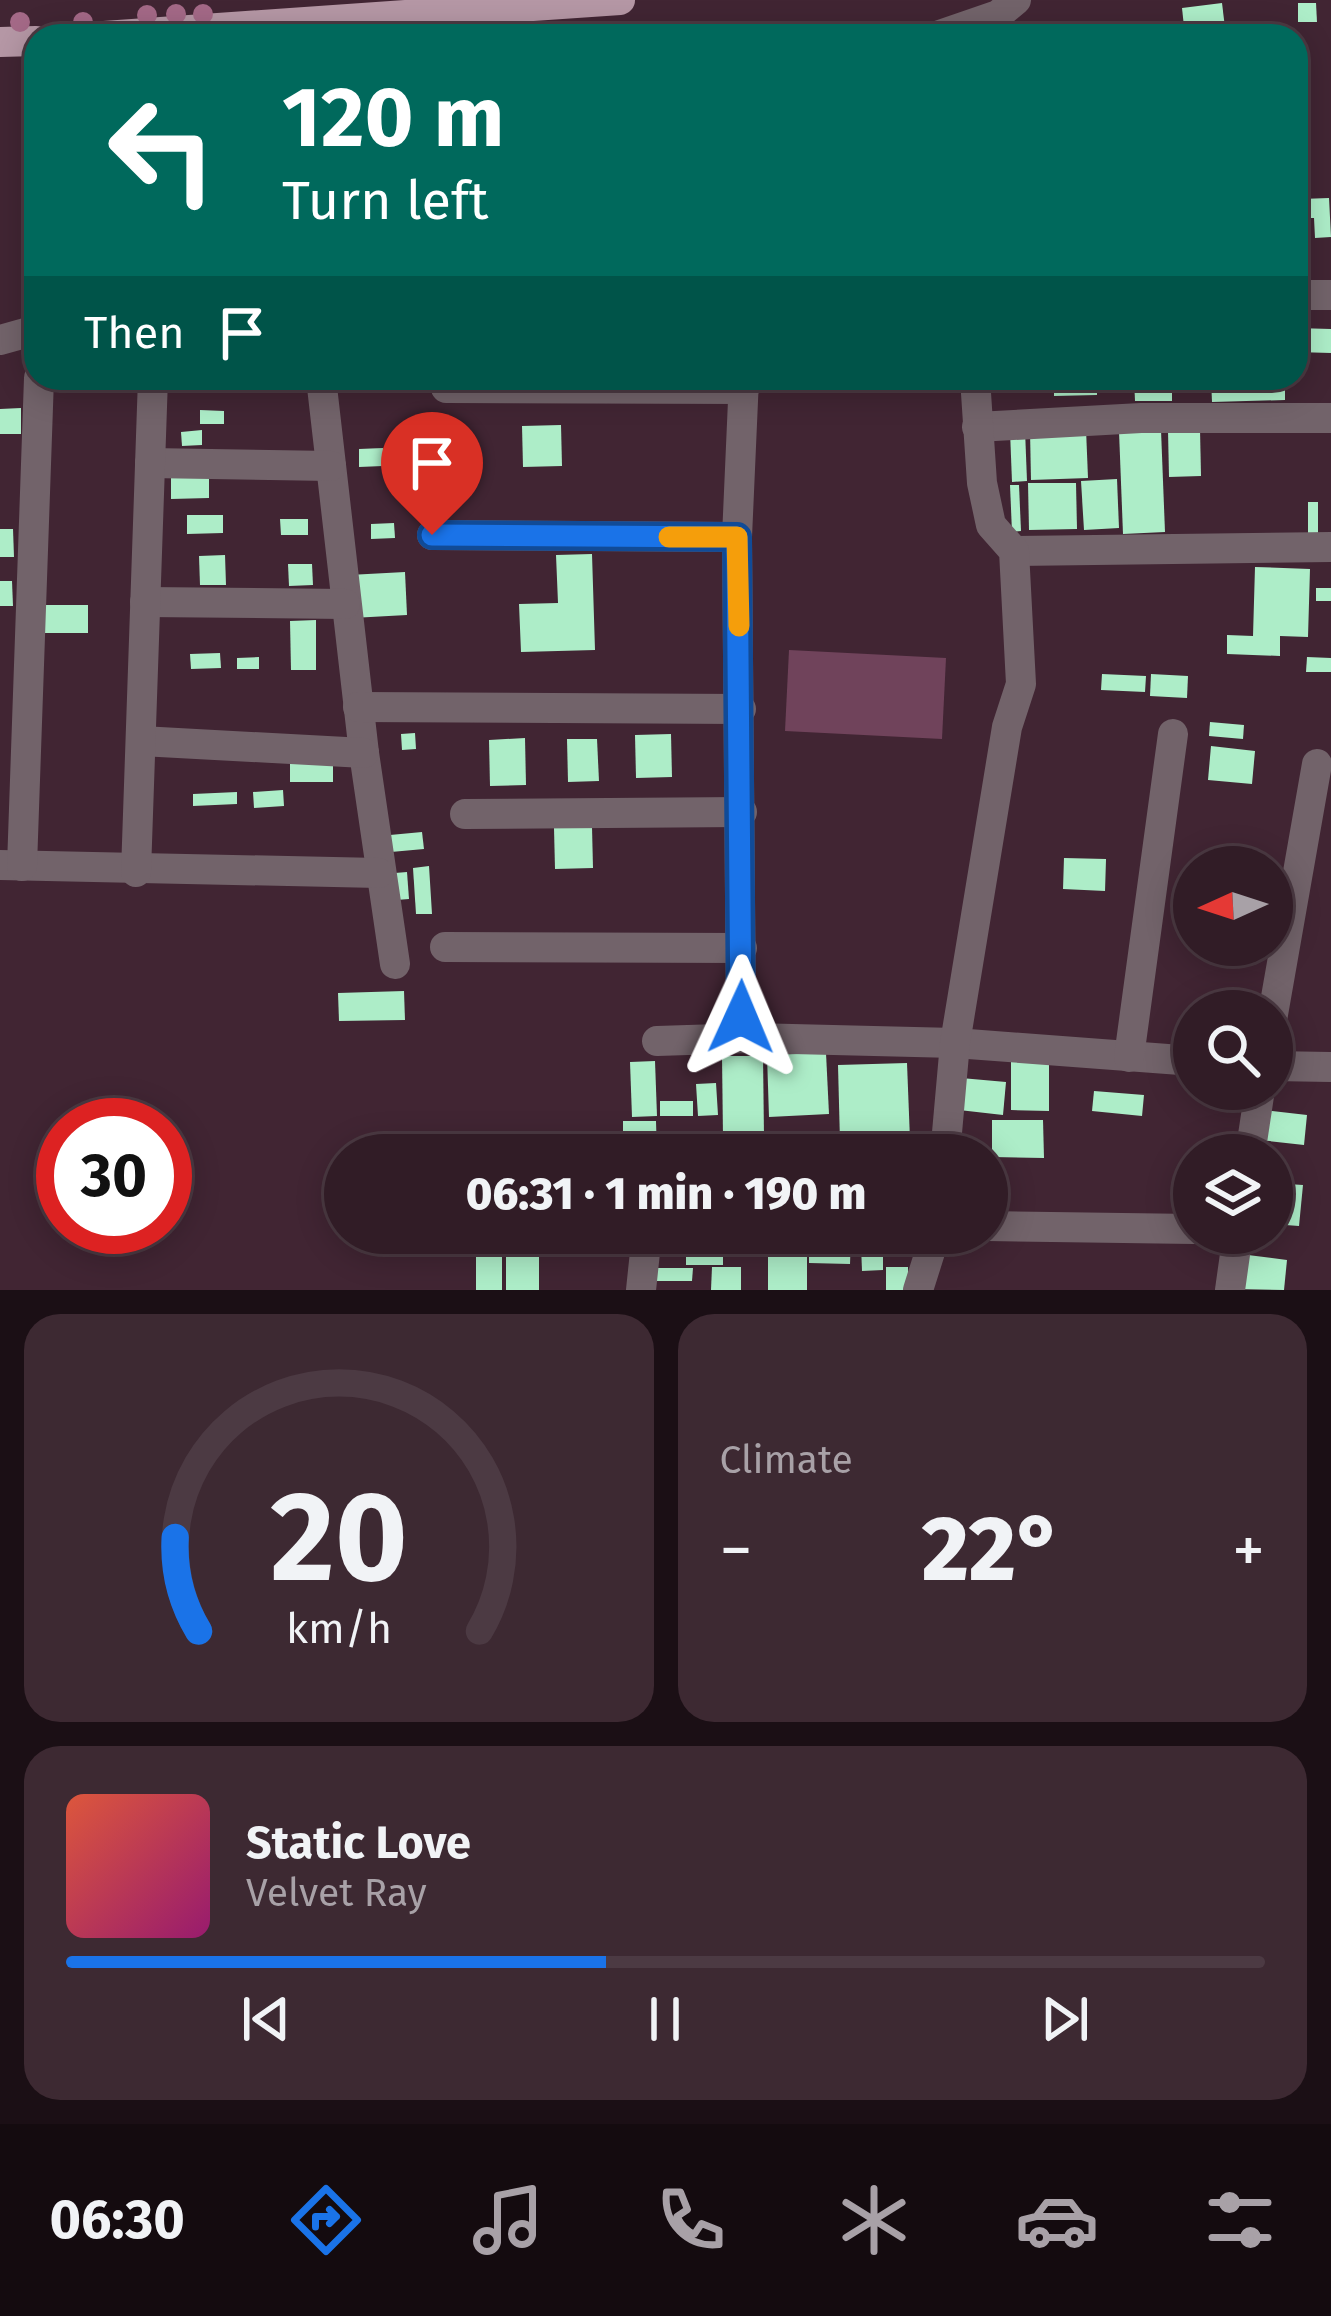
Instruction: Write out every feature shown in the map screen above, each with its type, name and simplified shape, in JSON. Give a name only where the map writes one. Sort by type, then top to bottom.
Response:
[{"type":"main road","points":[[276,24],[620,0]]},
{"type":"street","points":[[972,24],[998,15],[1016,0]]},
{"type":"street","points":[[38,390],[11,865],[136,872],[379,874]]},
{"type":"street","points":[[136,872],[153,390]]},
{"type":"street","points":[[322,390],[358,707],[394,964]]},
{"type":"street","points":[[744,390],[737,537],[741,1017],[750,1038]]},
{"type":"street","points":[[947,1134],[955,1042],[1007,727],[1021,684],[1014,551],[992,525],[975,390]]},
{"type":"street","points":[[977,427],[1141,418],[1331,418]]},
{"type":"street","points":[[150,463],[331,466]]},
{"type":"street","points":[[432,535],[737,537]]},
{"type":"street","points":[[1014,551],[1331,547]]},
{"type":"street","points":[[146,602],[346,604]]},
{"type":"street","points":[[358,707],[741,709]]},
{"type":"street","points":[[1129,1057],[1173,734]]},
{"type":"street","points":[[141,741],[364,753]]},
{"type":"street","points":[[1277,990],[1317,764]]},
{"type":"street","points":[[465,814],[742,812]]},
{"type":"street","points":[[445,947],[742,948]]},
{"type":"street","points":[[657,1040],[955,1042],[1173,1060]]},
{"type":"street","points":[[1293,1066],[1331,1067]]},
{"type":"street","points":[[1008,1226],[1173,1229]]},
{"type":"street","points":[[640,1290],[644,1254]]},
{"type":"street","points":[[918,1290],[929,1254]]},
{"type":"street","points":[[1230,1290],[1235,1254]]},
{"type":"shaded area","points":[[789,650],[946,658],[942,739],[785,731]]},
{"type":"building","points":[[1222,3],[1225,24],[1184,24],[1182,8]]},
{"type":"building","points":[[1298,3],[1316,3],[1317,22],[1298,22]]},
{"type":"building","points":[[1329,198],[1331,237],[1315,238],[1308,199]]},
{"type":"building","points":[[1308,328],[1331,329],[1331,353],[1308,352]]},
{"type":"building","points":[[1054,390],[1097,390],[1097,395],[1054,396]]},
{"type":"building","points":[[1135,390],[1172,390],[1172,401],[1135,401]]},
{"type":"building","points":[[1212,390],[1285,390],[1285,400],[1212,402]]},
{"type":"building","points":[[21,408],[21,434],[0,434],[0,409]]},
{"type":"building","points":[[200,410],[224,411],[224,424],[200,424]]},
{"type":"building","points":[[561,425],[562,466],[523,467],[522,426]]},
{"type":"building","points":[[1086,429],[1088,478],[1031,480],[1030,431]]},
{"type":"building","points":[[1200,429],[1201,476],[1169,477],[1168,430]]},
{"type":"building","points":[[202,430],[202,445],[182,446],[181,432]]},
{"type":"building","points":[[1025,430],[1027,481],[1012,482],[1010,431]]},
{"type":"building","points":[[1161,430],[1165,532],[1123,534],[1119,431]]},
{"type":"building","points":[[383,448],[383,466],[359,467],[359,449]]},
{"type":"building","points":[[171,473],[209,473],[209,498],[171,499]]},
{"type":"building","points":[[1117,479],[1119,528],[1084,530],[1081,481]]},
{"type":"building","points":[[1028,483],[1076,483],[1077,529],[1029,530]]},
{"type":"building","points":[[1010,485],[1019,485],[1021,531],[1012,532]]},
{"type":"building","points":[[1308,502],[1318,502],[1318,535],[1308,535]]},
{"type":"building","points":[[187,515],[223,515],[223,533],[187,534]]},
{"type":"building","points":[[280,519],[308,519],[308,535],[281,535]]},
{"type":"building","points":[[394,523],[395,538],[371,539],[371,524]]},
{"type":"building","points":[[0,529],[13,529],[14,557],[0,557]]},
{"type":"building","points":[[592,554],[595,650],[521,652],[519,604],[558,603],[556,555]]},
{"type":"building","points":[[225,555],[226,585],[200,585],[199,556]]},
{"type":"building","points":[[288,564],[312,564],[313,585],[289,586]]},
{"type":"building","points":[[1255,567],[1310,569],[1308,637],[1280,636],[1280,656],[1227,654],[1227,635],[1253,636]]},
{"type":"building","points":[[405,572],[407,615],[352,618],[349,575]]},
{"type":"building","points":[[0,581],[12,581],[13,606],[0,606]]},
{"type":"building","points":[[1316,588],[1331,588],[1331,601],[1316,601]]},
{"type":"building","points":[[43,605],[88,605],[88,633],[43,633]]},
{"type":"building","points":[[316,620],[316,670],[291,670],[290,621]]},
{"type":"building","points":[[220,653],[221,668],[191,669],[190,654]]},
{"type":"building","points":[[259,657],[259,669],[237,669],[237,658]]},
{"type":"building","points":[[1307,657],[1331,658],[1331,672],[1306,672]]},
{"type":"building","points":[[1102,674],[1146,676],[1145,692],[1101,690]]},
{"type":"building","points":[[1151,674],[1188,676],[1187,698],[1150,696]]},
{"type":"building","points":[[1210,722],[1244,725],[1243,739],[1209,736]]},
{"type":"building","points":[[415,733],[416,749],[402,750],[401,734]]},
{"type":"building","points":[[671,734],[672,777],[636,778],[635,735]]},
{"type":"building","points":[[525,738],[526,785],[490,786],[489,740]]},
{"type":"building","points":[[567,739],[597,739],[599,781],[568,782]]},
{"type":"building","points":[[1211,746],[1255,751],[1252,784],[1208,780]]},
{"type":"building","points":[[333,757],[333,782],[290,782],[290,758]]},
{"type":"building","points":[[283,790],[284,806],[254,808],[253,792]]},
{"type":"building","points":[[237,792],[237,804],[193,806],[193,794]]},
{"type":"building","points":[[592,827],[593,868],[555,869],[554,828]]},
{"type":"building","points":[[422,832],[424,849],[391,852],[390,835]]},
{"type":"building","points":[[1064,858],[1106,859],[1105,891],[1063,889]]},
{"type":"building","points":[[429,866],[432,914],[416,914],[413,868]]},
{"type":"building","points":[[407,872],[409,899],[384,901],[383,874]]},
{"type":"building","points":[[404,991],[405,1020],[339,1021],[338,993]]},
{"type":"building","points":[[826,1053],[829,1114],[769,1117],[767,1055]]},
{"type":"building","points":[[722,1056],[763,1056],[764,1134],[723,1134]]},
{"type":"building","points":[[655,1061],[657,1116],[632,1117],[630,1062]]},
{"type":"building","points":[[1011,1062],[1049,1062],[1049,1111],[1011,1110]]},
{"type":"building","points":[[907,1063],[910,1134],[840,1134],[838,1065]]},
{"type":"building","points":[[961,1078],[1006,1082],[1003,1115],[959,1110]]},
{"type":"building","points":[[716,1083],[718,1115],[698,1116],[696,1084]]},
{"type":"building","points":[[1094,1091],[1144,1095],[1142,1116],[1092,1111]]},
{"type":"building","points":[[660,1101],[693,1101],[693,1116],[660,1116]]},
{"type":"building","points":[[1264,1110],[1307,1115],[1304,1145],[1293,1144],[1293,1134],[1261,1134]]},
{"type":"building","points":[[992,1120],[1043,1120],[1044,1158],[1008,1157],[1008,1134],[992,1134]]},
{"type":"building","points":[[623,1121],[656,1121],[656,1134],[623,1134]]},
{"type":"building","points":[[1293,1184],[1303,1185],[1299,1226],[1293,1226]]},
{"type":"building","points":[[476,1254],[502,1254],[502,1290],[476,1290]]},
{"type":"building","points":[[506,1254],[539,1254],[539,1290],[506,1290]]},
{"type":"building","points":[[686,1254],[723,1254],[723,1265],[686,1265]]},
{"type":"building","points":[[809,1254],[850,1254],[850,1264],[809,1263]]},
{"type":"building","points":[[861,1254],[883,1254],[883,1270],[862,1271]]},
{"type":"building","points":[[1240,1254],[1287,1260],[1284,1290],[1235,1289]]},
{"type":"building","points":[[768,1255],[807,1255],[807,1290],[768,1290]]},
{"type":"building","points":[[712,1267],[741,1267],[741,1290],[711,1290]]},
{"type":"building","points":[[886,1267],[908,1267],[908,1290],[886,1290]]},
{"type":"building","points":[[650,1268],[693,1268],[692,1281],[650,1281]]},
{"type":"slow traffic","points":[[669,537],[737,537],[739,626]]},
{"type":"route","points":[[432,535],[737,537],[741,1017]]}]
